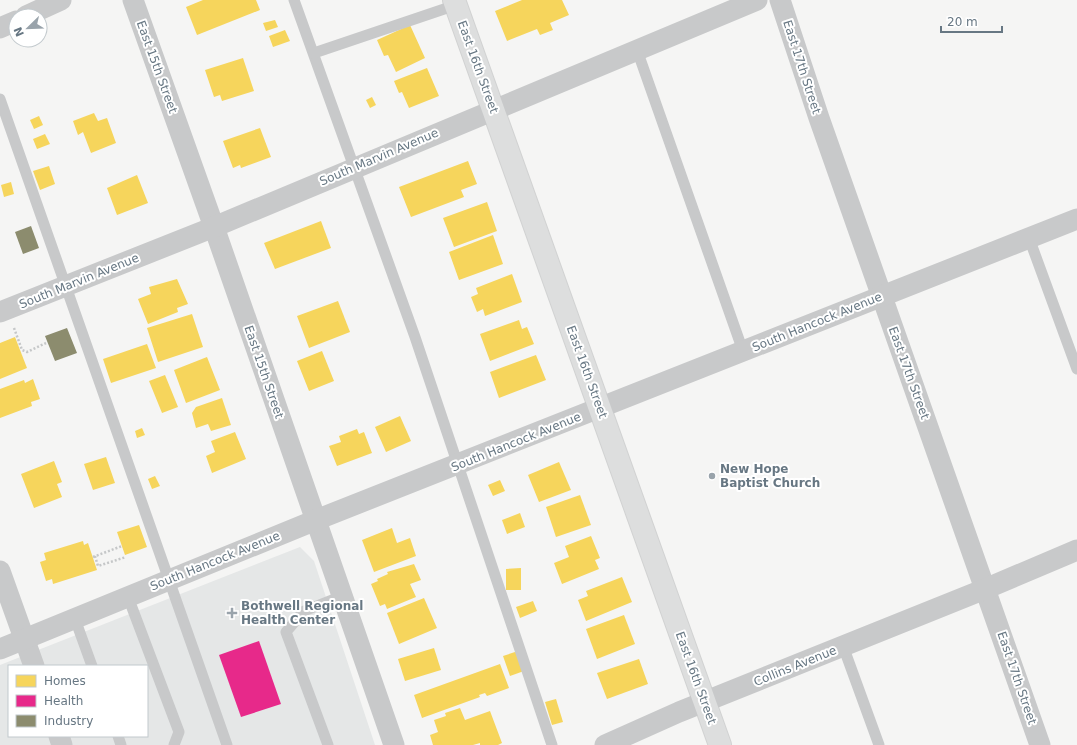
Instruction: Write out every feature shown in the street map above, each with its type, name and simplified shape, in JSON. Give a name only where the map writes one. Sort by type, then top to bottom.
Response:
[{"type":"street","points":[[44,8],[61,0]]},
{"type":"street","name":"East 15th Street","points":[[133,0],[214,227],[394,745]]},
{"type":"street","name":"South Marvin Avenue","points":[[7,319],[66,286],[214,227],[354,167],[757,0]]},
{"type":"street","name":"East 17th Street","points":[[780,0],[819,118],[1040,745]]},
{"type":"street","name":"East 16th Street","points":[[455,3],[720,745]]},
{"type":"street","name":"South Hancock Avenue","points":[[0,649],[316,520],[459,465],[1077,219]]},
{"type":"street","name":"Collins Avenue","points":[[605,745],[679,712],[705,703],[1077,550]]},
{"type":"street","points":[[0,571],[34,665]]},
{"type":"lane","points":[[294,0],[459,465],[552,745]]},
{"type":"lane","points":[[314,53],[455,3]]},
{"type":"lane","points":[[637,50],[744,351]]},
{"type":"lane","points":[[0,99],[227,745]]},
{"type":"lane","points":[[1029,238],[1077,370]]},
{"type":"lane","points":[[328,745],[286,632],[304,611],[342,596]]},
{"type":"lane","points":[[128,597],[179,732],[174,745]]},
{"type":"lane","points":[[75,619],[92,665]]},
{"type":"lane","points":[[843,646],[879,745]]},
{"type":"path","points":[[7,319],[22,350],[27,352],[46,343]]},
{"type":"path","points":[[122,546],[94,556],[98,566],[126,557]]},
{"type":"shaded area","name":"Bothwell Regional Health Center","points":[[300,547],[314,561],[375,745],[0,745],[0,665]]},
{"type":"building: Homes","points":[[203,0],[256,0],[260,10],[197,35],[186,7]]},
{"type":"building: Homes","points":[[522,0],[562,0],[569,15],[550,23],[553,30],[540,35],[537,29],[507,41],[495,11]]},
{"type":"building: Homes","points":[[275,20],[278,27],[266,31],[263,23]]},
{"type":"building: Homes","points":[[410,25],[425,58],[396,72],[388,55],[384,56],[377,40]]},
{"type":"building: Homes","points":[[285,30],[290,41],[273,47],[269,36]]},
{"type":"building: Homes","points":[[243,58],[254,91],[222,101],[220,95],[214,97],[205,70]]},
{"type":"building: Homes","points":[[427,68],[439,96],[409,108],[402,92],[399,93],[394,81]]},
{"type":"building: Homes","points":[[372,97],[376,105],[370,108],[366,100]]},
{"type":"building: Homes","points":[[94,113],[98,121],[107,118],[116,143],[91,153],[83,132],[78,135],[73,121]]},
{"type":"building: Homes","points":[[39,116],[43,125],[34,129],[30,120]]},
{"type":"building: Homes","points":[[260,128],[271,157],[241,168],[240,165],[233,168],[223,141]]},
{"type":"building: Homes","points":[[45,134],[50,144],[37,149],[33,139]]},
{"type":"building: Homes","points":[[468,161],[477,184],[461,190],[464,197],[411,217],[399,187]]},
{"type":"building: Homes","points":[[49,166],[55,184],[40,190],[33,171]]},
{"type":"building: Homes","points":[[137,175],[148,203],[117,215],[107,188]]},
{"type":"building: Homes","points":[[11,182],[14,194],[4,197],[1,185]]},
{"type":"building: Homes","points":[[487,202],[497,231],[454,247],[443,218]]},
{"type":"building: Homes","points":[[321,221],[331,248],[275,269],[264,243]]},
{"type":"building: Homes","points":[[493,235],[503,264],[459,280],[449,252]]},
{"type":"building: Homes","points":[[512,274],[522,302],[485,316],[483,309],[477,312],[471,297],[478,294],[476,288]]},
{"type":"building: Homes","points":[[177,279],[188,304],[177,308],[178,312],[148,324],[138,299],[151,294],[149,287]]},
{"type":"building: Homes","points":[[338,301],[350,332],[309,348],[297,316]]},
{"type":"building: Homes","points":[[192,314],[203,347],[158,362],[147,328]]},
{"type":"building: Homes","points":[[519,320],[522,329],[527,327],[534,344],[490,361],[480,334]]},
{"type":"building: Homes","points":[[15,337],[27,368],[0,379],[0,343]]},
{"type":"building: Homes","points":[[147,344],[156,368],[111,383],[103,359]]},
{"type":"building: Homes","points":[[322,351],[334,381],[309,391],[297,361]]},
{"type":"building: Homes","points":[[536,355],[546,380],[499,398],[490,372]]},
{"type":"building: Homes","points":[[207,357],[220,390],[186,403],[174,370]]},
{"type":"building: Homes","points":[[165,375],[178,407],[162,413],[149,381]]},
{"type":"building: Homes","points":[[33,379],[40,399],[31,402],[32,406],[0,418],[0,389],[24,380],[25,383]]},
{"type":"building: Homes","points":[[222,398],[231,425],[211,431],[208,424],[196,428],[192,413],[196,407]]},
{"type":"building: Homes","points":[[400,416],[411,441],[386,452],[375,427]]},
{"type":"building: Homes","points":[[142,428],[145,435],[137,438],[135,431]]},
{"type":"building: Homes","points":[[357,429],[359,434],[364,432],[372,453],[337,466],[329,446],[341,442],[339,436]]},
{"type":"building: Homes","points":[[235,432],[246,459],[212,473],[206,456],[215,452],[211,441]]},
{"type":"building: Homes","points":[[106,457],[115,483],[93,490],[84,464]]},
{"type":"building: Homes","points":[[54,461],[62,482],[57,484],[62,497],[34,508],[21,474]]},
{"type":"building: Homes","points":[[559,462],[571,490],[539,502],[528,475]]},
{"type":"building: Homes","points":[[155,476],[160,486],[152,489],[148,479]]},
{"type":"building: Homes","points":[[500,480],[505,491],[493,496],[488,485]]},
{"type":"building: Homes","points":[[580,495],[591,525],[556,537],[546,507]]},
{"type":"building: Homes","points":[[520,513],[525,527],[507,534],[502,520]]},
{"type":"building: Homes","points":[[139,525],[147,547],[125,555],[117,532]]},
{"type":"building: Homes","points":[[392,528],[397,543],[410,538],[416,556],[374,572],[362,540]]},
{"type":"building: Homes","points":[[591,536],[600,558],[595,560],[599,569],[562,584],[554,563],[569,557],[565,546]]},
{"type":"building: Homes","points":[[83,541],[84,545],[88,543],[97,570],[53,584],[52,579],[46,581],[40,562],[46,560],[44,553]]},
{"type":"building: Homes","points":[[414,564],[421,580],[410,584],[416,597],[387,609],[385,604],[380,606],[371,584],[378,581],[377,579],[388,574],[387,572]]},
{"type":"building: Homes","points":[[521,568],[521,590],[506,590],[506,569]]},
{"type":"building: Homes","points":[[622,577],[632,602],[586,621],[578,600],[588,596],[586,591]]},
{"type":"building: Homes","points":[[424,598],[437,628],[399,644],[387,613]]},
{"type":"building: Homes","points":[[533,601],[537,611],[520,618],[516,607]]},
{"type":"building: Homes","points":[[624,615],[635,644],[597,659],[586,629]]},
{"type":"building: Homes","points":[[434,648],[441,670],[405,681],[398,659]]},
{"type":"building: Homes","points":[[518,651],[524,671],[510,676],[503,656]]},
{"type":"building: Homes","points":[[639,659],[648,684],[607,699],[597,673]]},
{"type":"building: Homes","points":[[500,664],[509,688],[487,696],[485,693],[479,695],[480,697],[422,718],[414,695]]},
{"type":"building: Homes","points":[[556,699],[563,722],[552,725],[545,702]]},
{"type":"building: Homes","points":[[460,708],[465,720],[490,711],[502,743],[498,745],[480,745],[480,743],[473,745],[433,745],[430,735],[438,732],[434,720],[446,716],[445,713]]},
{"type":"building: Health","points":[[259,641],[281,704],[241,717],[219,655]]},
{"type":"building: Industry","points":[[31,226],[39,248],[23,254],[15,232]]},
{"type":"building: Industry","points":[[67,328],[77,353],[55,361],[45,336]]},
{"type":"place","name":"New Hope Baptist Church","points":[[712,476]]},
{"type":"place","name":"Bothwell Regional Health Center","points":[[232,613]]}]
